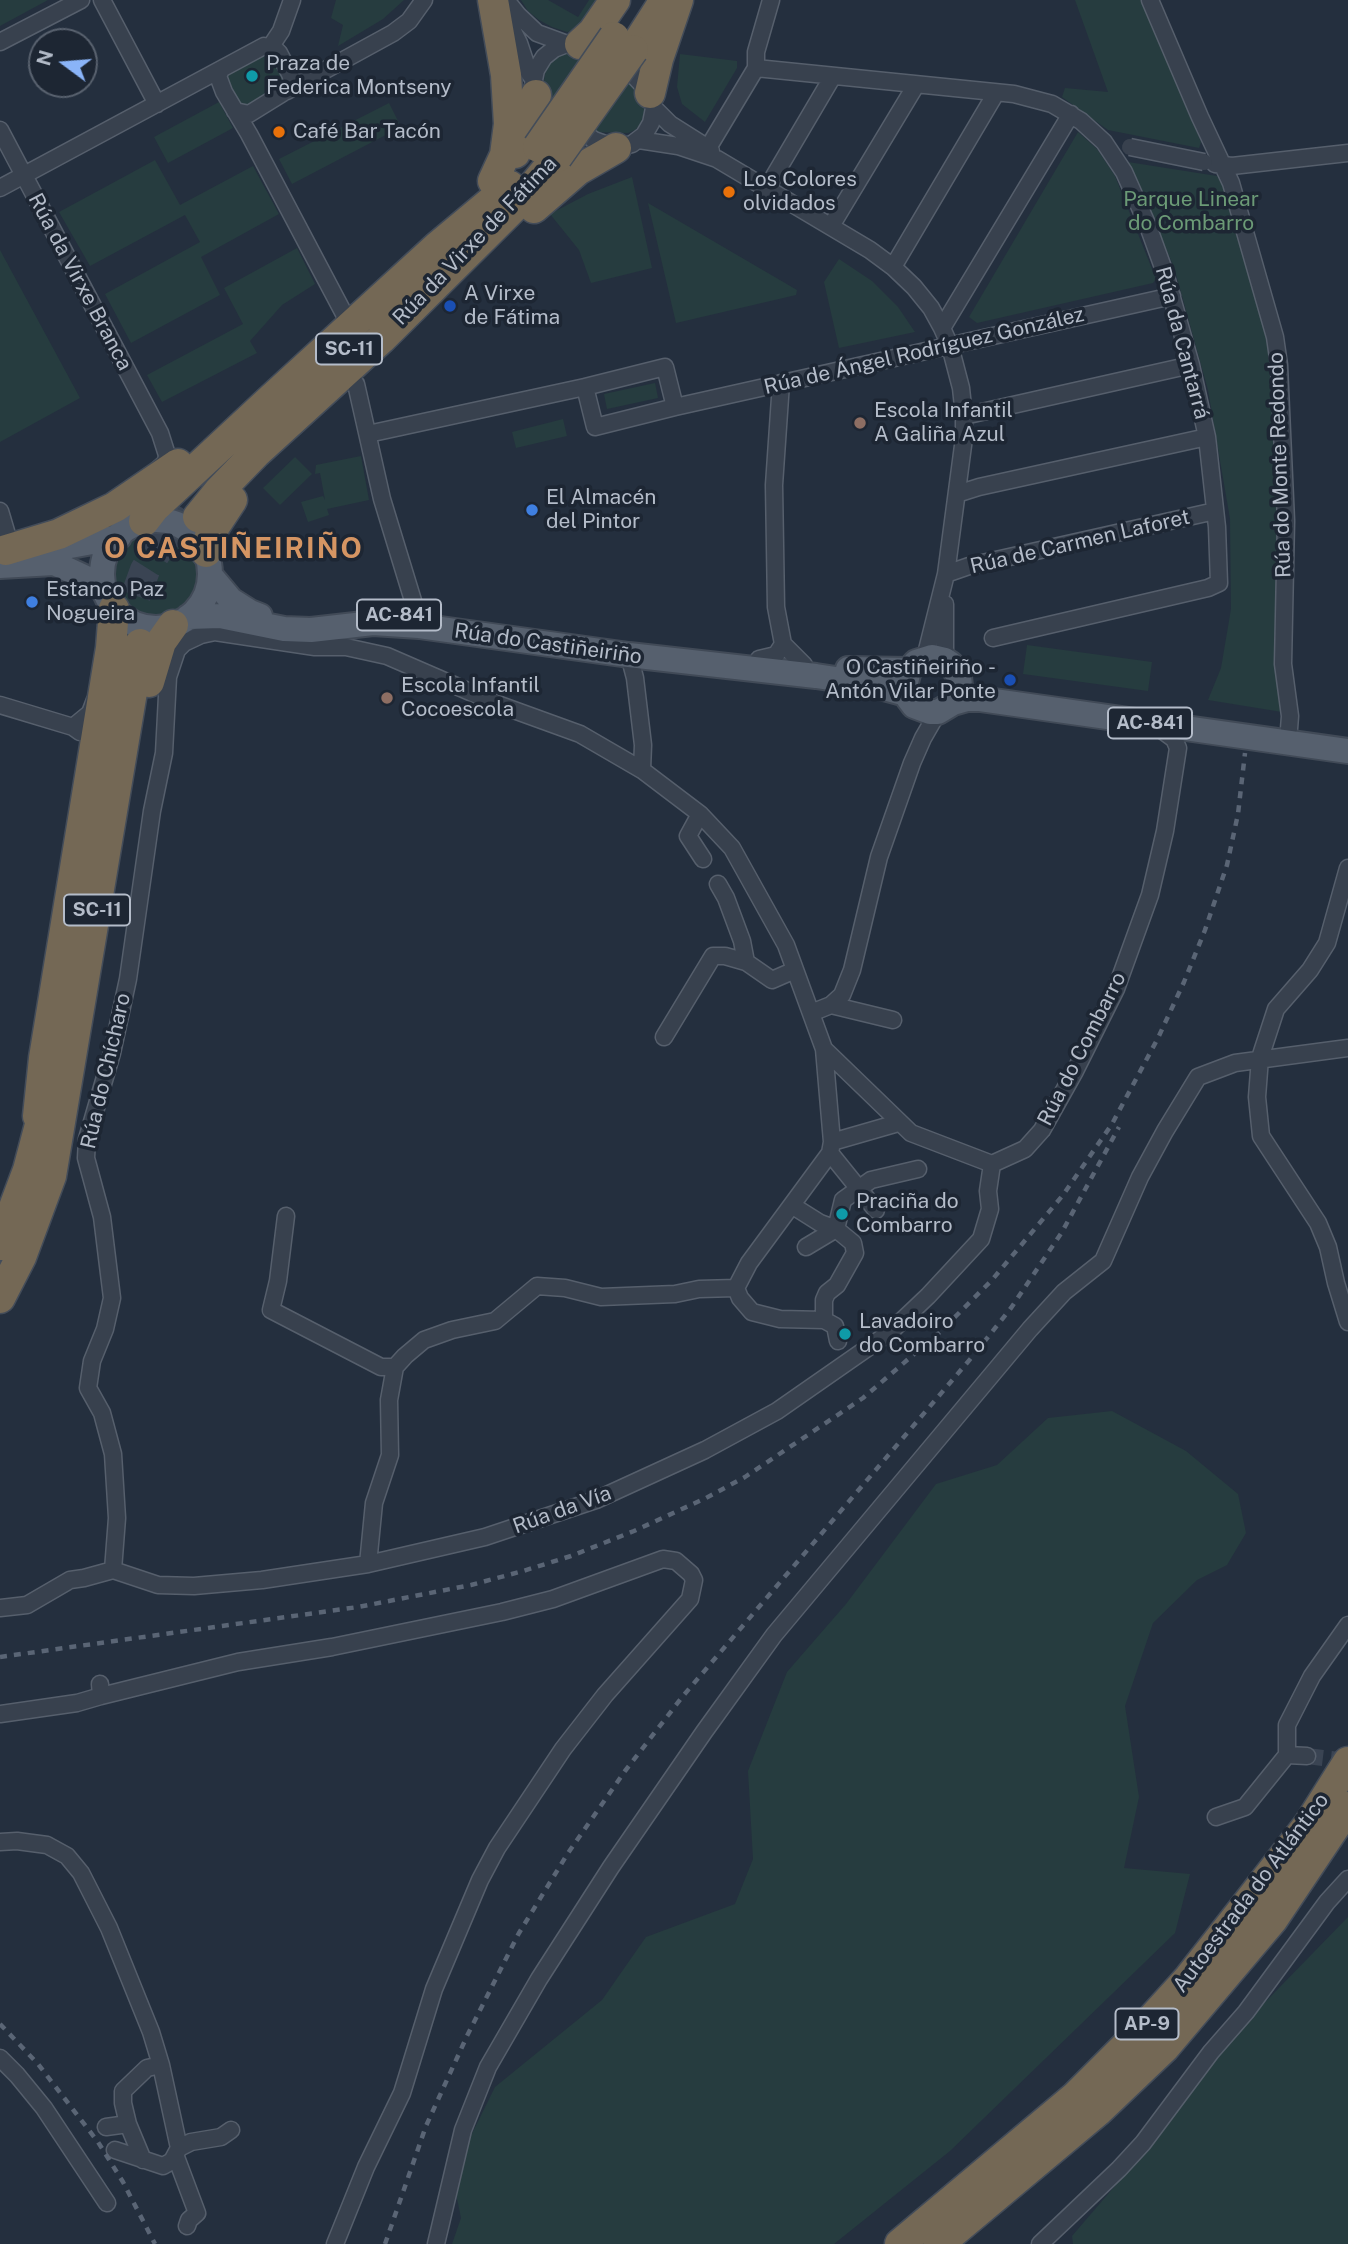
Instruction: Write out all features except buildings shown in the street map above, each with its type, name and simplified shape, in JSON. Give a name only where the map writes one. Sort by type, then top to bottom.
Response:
[{"type":"highway","points":[[495,0],[506,75],[509,124],[505,155],[509,188]]},
{"type":"highway","points":[[574,44],[593,32],[615,0]]},
{"type":"highway","name":"Rúa da Virxe de Fátima","points":[[623,43],[638,0]]},
{"type":"highway","name":"Rúa da Virxe de Fátima","points":[[191,513],[219,491],[256,453],[381,339],[509,188],[547,152],[560,118],[623,43],[664,0]]},
{"type":"highway","points":[[652,100],[658,59],[678,0]]},
{"type":"highway","points":[[463,276],[509,188],[512,160],[527,126],[535,88]]},
{"type":"highway","points":[[208,564],[211,532],[232,500],[262,468],[409,334],[463,276],[558,186],[578,170],[627,144]]},
{"type":"highway","name":"SC-11","points":[[271,400],[437,247],[509,188]]},
{"type":"highway","points":[[2,555],[59,534],[115,507],[271,400]]},
{"type":"highway","points":[[131,529],[271,400]]},
{"type":"highway","points":[[36,1138],[44,1059],[111,648],[108,599]]},
{"type":"highway","points":[[51,1176],[84,1066],[151,672],[162,642],[179,631]]},
{"type":"highway","name":"SC-11","points":[[0,1245],[28,1170],[53,1077],[132,642],[51,1176],[21,1258],[0,1298]]},
{"type":"highway","name":"Autoestrada do Atlántico","points":[[900,2244],[1075,2097],[1139,2033],[1189,1978],[1310,1824],[1348,1762]]},
{"type":"highway","name":"Autoestrada do Atlántico","points":[[939,2244],[1099,2110],[1164,2048],[1273,1919],[1348,1807]]},
{"type":"main road","name":"Rúa do Castiñeiriño","points":[[2,555],[48,550],[166,520],[185,527],[200,542],[222,591],[250,612],[271,618],[377,614],[804,665],[861,670],[934,666],[982,685],[1054,700],[1348,738]]},
{"type":"main road","points":[[108,599],[101,575],[103,561],[108,548],[131,529]]},
{"type":"main road","name":"Rúa do Castiñeiriño","points":[[2,555],[54,563],[84,577],[132,623],[151,628],[179,631],[220,616],[284,629],[311,630],[373,623],[391,624],[638,660],[816,676],[869,684],[928,704],[967,699],[988,700],[1348,751]]},
{"type":"main road","points":[[179,631],[201,603],[208,586],[208,564]]},
{"type":"main road","points":[[603,640],[638,660],[700,651]]},
{"type":"main road","points":[[934,666],[958,695],[928,704],[905,677],[934,666]]},
{"type":"street","points":[[0,42],[81,0]]},
{"type":"street","points":[[102,0],[157,104]]},
{"type":"street","points":[[275,50],[292,0]]},
{"type":"street","points":[[243,118],[294,85],[393,33],[409,21],[424,0]]},
{"type":"street","points":[[495,0],[535,88],[548,108],[594,140],[678,146],[712,153]]},
{"type":"street","points":[[506,0],[537,33],[574,44],[635,77],[680,131],[894,267],[923,297],[950,345],[961,388],[964,415],[957,494],[934,666]]},
{"type":"street","points":[[712,153],[756,68],[756,52],[771,0]]},
{"type":"street","name":"Rúa do Monte Redondo","points":[[1150,0],[1231,183],[1275,337],[1279,365],[1286,521],[1284,678],[1290,716],[1289,729]]},
{"type":"street","points":[[535,88],[536,70],[544,57],[554,49],[574,44]]},
{"type":"street","points":[[0,188],[194,83],[220,76],[264,46],[275,50],[294,85]]},
{"type":"street","name":"Rúa da Cantarrá","points":[[756,68],[1031,97],[1052,104],[1071,114],[1104,142],[1120,164],[1139,205],[1172,296],[1192,365],[1207,437],[1219,583],[993,638]]},
{"type":"street","points":[[220,76],[351,327]]},
{"type":"street","points":[[767,188],[833,76]]},
{"type":"street","points":[[831,226],[916,85]]},
{"type":"street","points":[[894,267],[996,93]]},
{"type":"street","points":[[627,144],[650,123],[652,100]]},
{"type":"street","points":[[942,328],[1071,114]]},
{"type":"street","name":"Rúa da Virxe Branca","points":[[0,130],[166,447],[166,462],[159,470],[96,508],[85,522]]},
{"type":"street","points":[[1104,142],[1224,166],[1348,153]]},
{"type":"street","name":"Rúa de Ángel Rodríguez González","points":[[585,387],[595,427],[1172,296]]},
{"type":"street","points":[[964,415],[1192,365]]},
{"type":"street","points":[[368,433],[585,387],[665,367],[675,407]]},
{"type":"street","points":[[781,383],[774,485],[776,607],[783,643],[804,665]]},
{"type":"street","points":[[356,384],[382,499],[418,617]]},
{"type":"street","name":"Rúa da Virxe Branca","points":[[160,433],[173,450],[182,453],[202,447]]},
{"type":"street","points":[[957,494],[979,486],[1207,437]]},
{"type":"street","points":[[0,511],[8,538],[2,555]]},
{"type":"street","name":"Rúa de Carmen Laforet","points":[[946,574],[969,565],[1215,512]]},
{"type":"street","points":[[73,727],[90,713],[94,703],[108,599]]},
{"type":"street","name":"Rúa do Castiñeiriño","points":[[179,631],[184,643],[215,632],[314,647],[346,647],[387,656],[500,705],[580,734],[642,770]]},
{"type":"street","name":"Rúa do Chícharo","points":[[113,1570],[117,1518],[113,1454],[102,1413],[88,1388],[92,1361],[105,1329],[112,1298],[102,1217],[86,1158],[86,1139],[112,1053],[128,979],[152,811],[164,753],[168,677],[179,631]]},
{"type":"street","points":[[759,659],[776,655],[783,643]]},
{"type":"street","points":[[638,660],[642,770],[700,814],[732,848],[786,945],[824,1049],[831,1147],[876,1210]]},
{"type":"street","points":[[811,1013],[831,1005],[842,995],[852,970],[879,857],[923,738],[928,704]]},
{"type":"street","points":[[923,738],[928,704]]},
{"type":"street","points":[[0,705],[73,727],[87,740],[94,752]]},
{"type":"street","points":[[1163,731],[1174,739],[1178,748],[1202,734]]},
{"type":"street","name":"Rúa do Combarro","points":[[992,1164],[1025,1149],[1042,1130],[1116,989],[1150,895],[1165,831],[1178,748]]},
{"type":"street","points":[[700,814],[688,836],[703,859]]},
{"type":"street","points":[[1348,868],[1327,943],[1310,970],[1276,1009],[1260,1058],[1257,1097],[1261,1136],[1318,1223],[1328,1247],[1348,1322]]},
{"type":"street","points":[[718,884],[742,941],[746,962]]},
{"type":"street","points":[[664,1037],[713,956],[725,956],[746,962],[772,980],[795,970]]},
{"type":"street","points":[[831,1005],[893,1020]]},
{"type":"street","points":[[436,2244],[463,2130],[488,2067],[539,1979],[598,1888],[774,1635],[1030,1329],[1064,1292],[1103,1261],[1140,1178],[1198,1077],[1235,1063],[1260,1058],[1348,1048]]},
{"type":"street","points":[[824,1049],[911,1133],[992,1164]]},
{"type":"street","points":[[838,1341],[835,1326],[824,1320],[780,1320],[752,1312],[740,1298],[736,1288],[749,1263],[793,1206],[831,1147],[898,1123]]},
{"type":"street","name":"Rúa da Vía","points":[[113,1570],[158,1586],[194,1586],[261,1580],[368,1564],[485,1537],[596,1500],[705,1450],[777,1411],[889,1333],[928,1296],[981,1239],[990,1209],[988,1191],[992,1164]]},
{"type":"street","points":[[806,1247],[836,1229],[843,1200],[871,1180],[919,1169]]},
{"type":"street","points":[[793,1206],[820,1223],[836,1229],[853,1242],[855,1253],[837,1285],[827,1293],[824,1300],[824,1320]]},
{"type":"street","points":[[286,1216],[278,1281],[271,1310],[381,1367],[395,1367]]},
{"type":"street","points":[[368,1564],[374,1503],[390,1455],[389,1399],[395,1367],[424,1340],[452,1330],[495,1321],[537,1286],[601,1297],[736,1288]]},
{"type":"street","points":[[0,1714],[77,1703],[100,1690],[502,1612],[575,1591],[663,1559],[676,1561],[691,1574],[694,1580],[691,1599],[605,1695],[563,1749],[491,1859],[460,1924],[434,1989],[402,2092],[366,2167],[335,2244]]},
{"type":"street","points":[[0,1608],[27,1605],[70,1580],[85,1585],[113,1570]]},
{"type":"street","points":[[1216,1817],[1245,1807],[1287,1755],[1287,1725],[1312,1676],[1348,1625]]},
{"type":"street","points":[[1287,1755],[1307,1756]]},
{"type":"street","points":[[0,1842],[27,1842],[47,1845],[61,1851],[74,1862],[109,1928],[151,2032],[161,2065],[178,2152],[197,2213],[187,2226]]},
{"type":"street","points":[[1040,2244],[1143,2143],[1327,1902],[1348,1879]]},
{"type":"street","points":[[0,2058],[44,2108],[107,2203]]},
{"type":"street","points":[[143,2160],[128,2124],[123,2091],[147,2068],[161,2065]]},
{"type":"street","points":[[106,2127],[128,2124]]},
{"type":"street","points":[[115,2150],[163,2166],[168,2165],[178,2152],[191,2142],[221,2137],[231,2130]]},
{"type":"green space","points":[[0,0],[48,0],[0,26]]},
{"type":"green space","points":[[336,0],[404,0],[383,19],[338,46],[343,25],[331,18]]},
{"type":"green space","points":[[521,0],[548,0],[578,17],[589,0],[606,0],[578,30],[567,32],[539,20],[528,11]]},
{"type":"green space","name":"Parque Linear do Combarro","points":[[1075,0],[1144,0],[1201,142],[1199,148],[1108,130],[1062,97],[1065,88],[1108,92]]},
{"type":"green space","points":[[267,52],[276,59],[284,83],[251,106],[237,102],[227,84],[227,75],[233,68]]},
{"type":"green space","points":[[558,53],[591,53],[553,105],[544,80],[546,69]]},
{"type":"green space","points":[[680,54],[737,61],[737,68],[705,122],[682,104],[677,87]]},
{"type":"green space","points":[[629,78],[634,82],[645,105],[642,123],[628,133],[593,132]]},
{"type":"green space","points":[[219,102],[233,128],[168,163],[154,137]]},
{"type":"green space","points":[[389,103],[401,127],[292,184],[279,159]]},
{"type":"green space","name":"Parque Linear do Combarro","points":[[1078,132],[1097,149],[1115,176],[1156,279],[1153,283],[977,323],[969,317]]},
{"type":"green space","points":[[155,160],[180,205],[253,166],[279,214],[201,257],[220,295],[131,343],[105,294],[200,242],[185,215],[90,266],[59,212]]},
{"type":"green space","name":"Parque Linear do Combarro","points":[[1128,162],[1217,176],[1224,186],[1273,361],[1278,461],[1277,675],[1282,712],[1208,700],[1221,668],[1231,609],[1230,519],[1208,390],[1174,267]]},
{"type":"green space","points":[[632,177],[652,268],[591,283],[579,250],[550,214],[588,194]]},
{"type":"green space","points":[[648,203],[797,290],[796,295],[676,323]]},
{"type":"green space","points":[[297,248],[315,284],[282,305],[250,341],[257,353],[162,402],[147,375],[243,324],[224,288]]},
{"type":"green space","points":[[0,250],[80,398],[0,442]]},
{"type":"green space","points":[[839,259],[872,281],[898,307],[915,332],[839,348],[824,282]]},
{"type":"green space","points":[[655,383],[658,398],[607,409],[604,394]]},
{"type":"green space","points":[[563,419],[567,436],[516,448],[512,432]]},
{"type":"green space","points":[[361,456],[369,500],[327,509],[329,515],[308,522],[301,502],[323,496],[325,500],[320,473],[315,474],[316,465]]},
{"type":"green space","points":[[295,457],[312,474],[280,505],[263,488]]},
{"type":"green space","points":[[157,531],[180,538],[192,550],[199,573],[192,596],[180,608],[157,615],[134,608],[122,596],[115,573],[122,550],[134,538]]},
{"type":"green space","points":[[1027,645],[1152,662],[1148,691],[1023,674]]},
{"type":"green space","points":[[1112,1411],[1186,1451],[1238,1494],[1246,1533],[1227,1565],[1197,1580],[1153,1623],[1125,1706],[1139,1797],[1124,1868],[1190,1874],[1175,1933],[950,2151],[834,2244],[452,2244],[461,2218],[452,2174],[495,2087],[602,2000],[646,1937],[735,1904],[753,1859],[748,1771],[787,1672],[846,1604],[936,1484],[997,1465],[1048,1418]]},
{"type":"green space","points":[[1348,1917],[1348,2244],[1073,2244],[1072,2236],[1163,2130],[1240,2028]]},
{"type":"tunnel","points":[[124,639],[129,614],[145,570],[184,509]]},
{"type":"tunnel","points":[[1307,1756],[1348,1761]]},
{"type":"railway","points":[[0,1657],[358,1607],[471,1585],[523,1571],[571,1556],[634,1531],[706,1498],[745,1477],[863,1398],[941,1331],[992,1280],[1063,1195],[1112,1124],[1158,1038],[1205,930],[1227,865],[1238,814],[1245,753]]},
{"type":"railway","points":[[385,2244],[426,2126],[467,2036],[519,1933],[568,1853],[625,1771],[683,1696],[1011,1308],[1062,1232],[1119,1127]]},
{"type":"railway","points":[[0,2024],[38,2064],[98,2142],[123,2182],[155,2244]]},
{"type":"place","name":"Praza de Federica Montseny","points":[[252,76]]},
{"type":"place","name":"Café Bar Tacón","points":[[279,132]]},
{"type":"place","name":"Los Colores olvidados","points":[[729,192]]},
{"type":"place","name":"A Virxe de Fátima","points":[[450,306]]},
{"type":"place","name":"Escola Infantil A Galiña Azul","points":[[860,423]]},
{"type":"place","name":"El Almacén del Pintor","points":[[532,510]]},
{"type":"place","name":"Estanco Paz Nogueira","points":[[32,602]]},
{"type":"place","name":"O Castiñeiriño - Antón Vilar Ponte","points":[[1010,680]]},
{"type":"place","name":"Escola Infantil Cocoescola","points":[[387,698]]},
{"type":"place","name":"Praciña do Combarro","points":[[842,1214]]},
{"type":"place","name":"Lavadoiro do Combarro","points":[[845,1334]]},
{"type":"district","name":"O CASTIÑEIRIÑO","points":[[234,549]]}]
